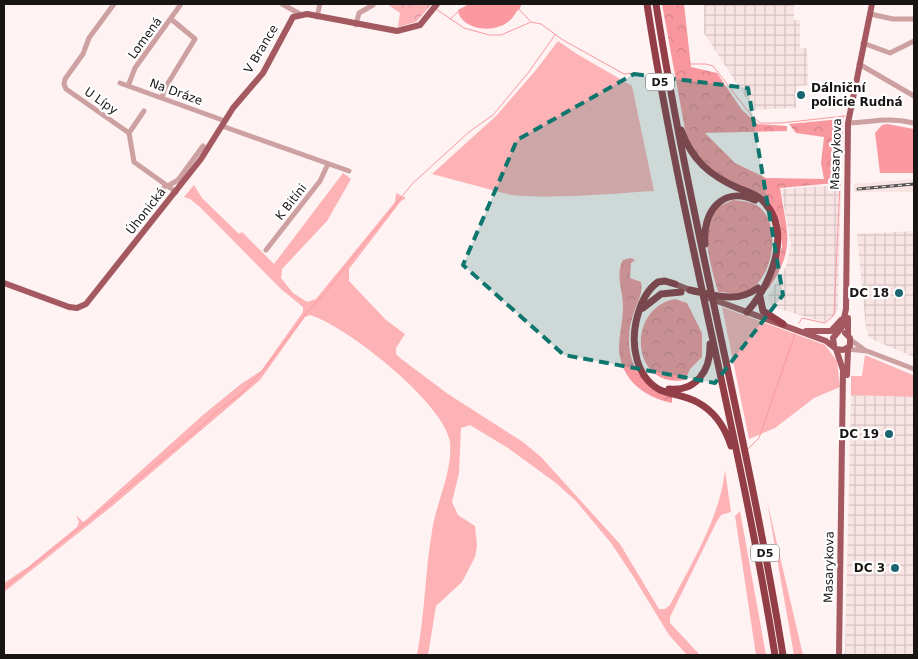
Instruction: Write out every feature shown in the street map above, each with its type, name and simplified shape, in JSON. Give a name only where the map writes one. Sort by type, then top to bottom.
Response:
[{"type":"highway","name":"D5","points":[[648,4],[680,188],[741,475],[775,655]]},
{"type":"highway","name":"D5","points":[[656,5],[674,108],[758,514],[783,655]]},
{"type":"highway","points":[[674,108],[689,148],[699,164],[715,177],[758,197],[768,208],[776,224],[778,238],[776,256],[770,272],[759,291],[749,300],[747,312]]},
{"type":"highway","points":[[708,277],[704,231],[706,220],[712,209],[727,198],[740,196],[753,199],[768,208]]},
{"type":"highway","points":[[675,284],[662,281],[652,287],[640,308],[635,327],[636,359],[642,372],[650,382],[661,390],[697,402],[715,416],[729,438],[741,475]]},
{"type":"highway","points":[[690,290],[730,298],[742,297],[759,291]]},
{"type":"highway","points":[[759,291],[763,310],[783,324]]},
{"type":"highway","points":[[635,327],[642,309],[652,300],[665,293],[682,292]]},
{"type":"highway","points":[[650,382],[675,390],[687,387],[699,380],[708,366],[710,356],[708,321]]},
{"type":"main road","points":[[300,14],[397,31],[407,30],[420,25],[437,4]]},
{"type":"main road","name":"Masarykova","points":[[839,655],[843,370],[835,347],[837,334],[845,317],[848,123],[872,4]]},
{"type":"main road","name":"V Brance","points":[[223,123],[242,96],[263,73],[291,20],[300,14]]},
{"type":"main road","name":"Úhonická","points":[[4,283],[57,304],[77,308],[86,304],[201,159],[223,123]]},
{"type":"main road","points":[[812,332],[831,331],[840,322],[846,277]]},
{"type":"main road","name":"Masarykova","points":[[846,277],[849,296],[849,337]]},
{"type":"main road","points":[[675,284],[799,330],[835,347],[849,349],[849,337],[799,330]]},
{"type":"main road","points":[[682,292],[715,300]]},
{"type":"main road","name":"Masarykova","points":[[843,418],[849,349]]},
{"type":"street","name":"U Lípy","points":[[114,4],[89,38],[83,54],[65,79],[64,84],[66,89],[129,133]]},
{"type":"street","name":"Lomená","points":[[128,86],[135,68],[181,4]]},
{"type":"street","points":[[282,4],[300,14]]},
{"type":"street","points":[[317,16],[320,4]]},
{"type":"street","points":[[356,25],[359,13],[373,5]]},
{"type":"street","points":[[870,14],[893,19],[914,19]]},
{"type":"street","points":[[162,97],[165,88],[195,39],[171,19]]},
{"type":"street","points":[[863,43],[890,53],[914,41]]},
{"type":"street","points":[[859,64],[914,96]]},
{"type":"street","name":"Na Dráze","points":[[120,83],[162,97],[223,123],[349,171]]},
{"type":"street","points":[[144,111],[129,133],[134,162],[176,192]]},
{"type":"street","points":[[848,123],[872,122],[880,119],[914,123]]},
{"type":"street","points":[[152,203],[167,185],[178,180],[203,146]]},
{"type":"street","name":"K Bitíni","points":[[266,250],[320,181],[328,164]]},
{"type":"street","points":[[849,337],[867,351]]},
{"type":"street","points":[[849,349],[867,351],[914,369]]},
{"type":"highlighted area","points":[[634,74],[748,88],[783,295],[715,383],[564,355],[463,265],[517,140]]},
{"type":"shaded area","points":[[469,4],[521,5],[509,21],[501,26],[482,29],[473,27],[460,17],[458,10]]},
{"type":"shaded area","points":[[704,4],[794,4],[794,20],[800,20],[800,48],[807,48],[808,85],[796,86],[796,108],[754,110],[704,33]]},
{"type":"shaded area","points":[[887,124],[914,129],[914,173],[880,173],[875,133],[882,125]]},
{"type":"shaded area","points":[[914,179],[914,192],[854,192],[854,184]]},
{"type":"shaded area","points":[[841,185],[838,309],[832,319],[824,322],[772,307],[767,297],[786,267],[791,245],[781,189]]},
{"type":"shaded area","points":[[914,231],[914,357],[869,338],[866,328],[857,234]]},
{"type":"shaded area","points":[[851,395],[914,397],[914,655],[845,655]]},
{"type":"green space","points":[[387,4],[431,5],[416,22],[398,27],[400,13]]},
{"type":"green space","points":[[662,4],[684,4],[691,67],[717,73],[742,110],[758,124],[787,126],[787,131],[705,133],[735,163],[766,178],[824,179],[821,163],[824,137],[796,133],[789,124],[841,119],[836,183],[780,188],[787,229],[786,251],[778,274],[766,290],[782,247],[780,223],[768,202],[711,172],[698,159],[686,135]]},
{"type":"green space","points":[[558,41],[632,86],[654,191],[565,196],[511,195],[432,174],[496,116],[536,70]]},
{"type":"green space","points":[[343,173],[351,179],[327,221],[282,269],[281,278],[293,293],[307,302],[316,299],[395,202],[396,193],[406,198],[401,201],[349,269],[349,281],[386,320],[405,334],[396,348],[396,354],[400,358],[448,394],[523,442],[541,457],[620,544],[659,609],[665,609],[670,605],[696,556],[717,505],[725,470],[731,512],[721,515],[716,523],[670,617],[670,623],[700,655],[687,655],[669,635],[611,543],[576,501],[556,483],[508,448],[470,425],[461,428],[459,473],[452,502],[458,515],[475,526],[477,546],[475,557],[462,582],[436,606],[428,655],[417,655],[432,531],[447,476],[450,442],[444,426],[431,408],[392,368],[347,334],[310,315],[305,317],[260,380],[111,507],[4,592],[4,583],[28,567],[77,527],[79,522],[76,515],[83,522],[86,520],[203,415],[241,384],[261,371],[303,312],[303,307],[281,289],[200,207],[184,197],[194,185],[202,198],[239,234],[242,232],[274,264]]},
{"type":"green space","points":[[733,200],[758,206],[764,212],[772,233],[772,246],[766,270],[760,281],[751,289],[741,294],[718,292],[710,261],[707,238],[708,227],[716,209]]},
{"type":"green space","points":[[631,258],[635,260],[631,263],[630,278],[641,282],[641,290],[630,326],[630,352],[639,374],[659,391],[672,396],[672,403],[643,391],[629,378],[621,360],[619,344],[623,300],[620,271],[623,260]]},
{"type":"green space","points":[[675,299],[687,303],[702,333],[702,357],[690,369],[685,380],[667,379],[653,372],[645,361],[641,346],[642,331],[648,317],[659,305]]},
{"type":"green space","points":[[722,307],[825,345],[837,361],[840,387],[814,398],[775,428],[749,439]]},
{"type":"green space","points":[[865,355],[913,375],[914,397],[851,395],[851,376],[862,376]]},
{"type":"green space","points":[[767,501],[803,655],[794,655]]},
{"type":"green space","points":[[740,511],[766,655],[756,655],[735,516]]},
{"type":"waterway","points":[[436,9],[464,28],[489,35],[501,35],[531,22],[541,24],[563,40],[624,74],[635,73]]},
{"type":"waterway","points":[[519,9],[530,21]]},
{"type":"waterway","points":[[450,19],[458,12]]},
{"type":"waterway","points":[[4,588],[91,519],[217,411],[242,393],[265,368],[307,312],[325,293],[412,184],[469,132],[493,115],[528,73],[555,35]]},
{"type":"waterway","points":[[691,64],[713,66],[751,115],[760,123],[781,123],[845,116]]},
{"type":"waterway","points":[[799,323],[802,318],[825,323],[834,315],[843,116]]},
{"type":"waterway","points":[[747,450],[759,438],[795,334]]},
{"type":"railway","points":[[858,189],[914,184]]},
{"type":"place","name":"Dálniční policie Rudná","points":[[801,95]]},
{"type":"place","name":"DC 18","points":[[899,293]]},
{"type":"place","name":"DC 19","points":[[889,434]]},
{"type":"place","name":"DC 3","points":[[895,568]]}]
